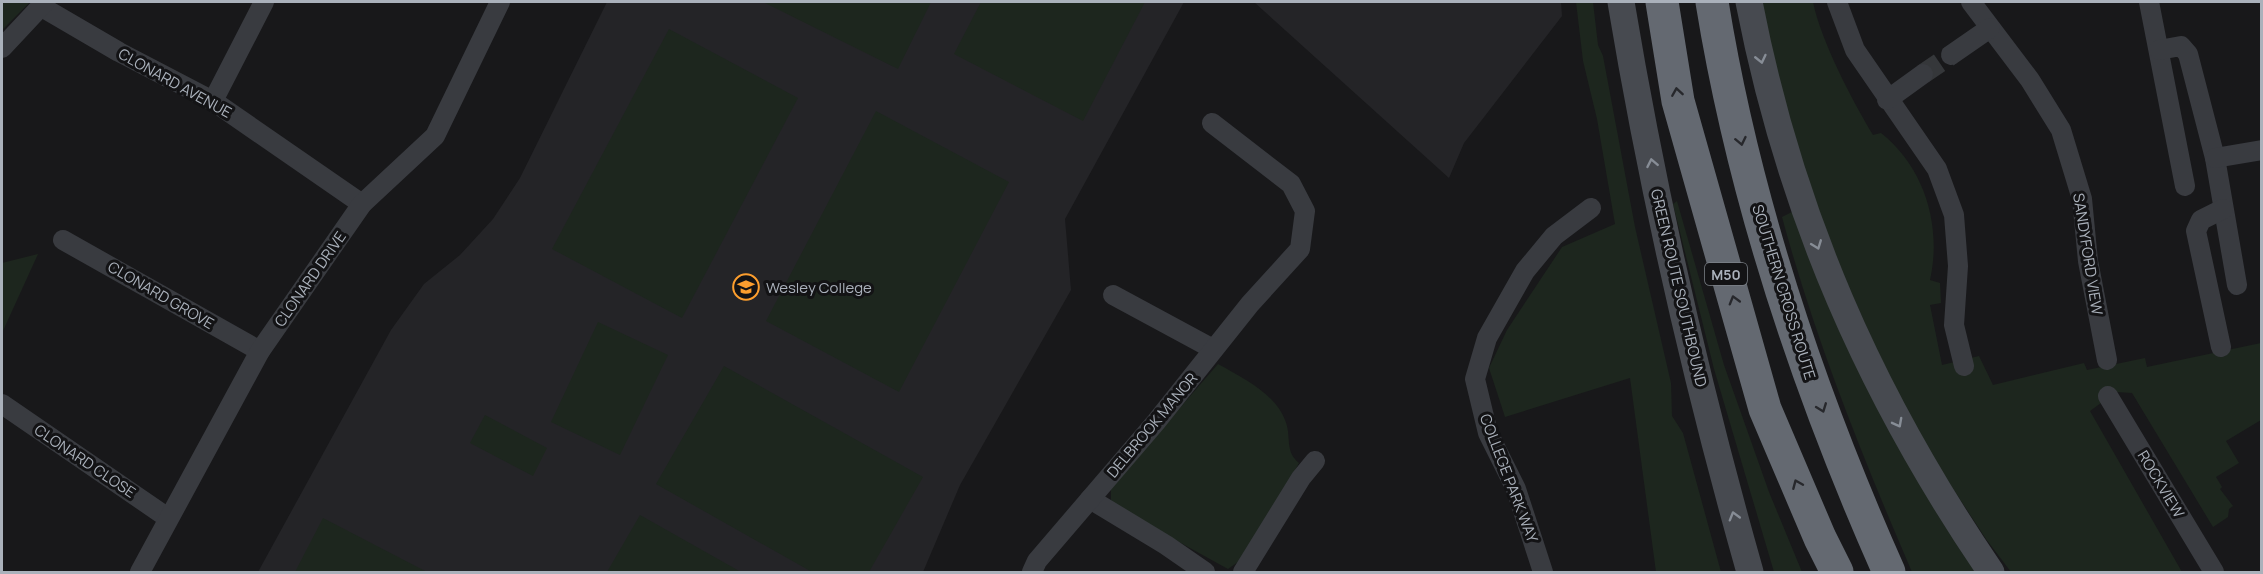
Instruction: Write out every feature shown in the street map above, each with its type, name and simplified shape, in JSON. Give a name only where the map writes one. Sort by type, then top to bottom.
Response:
[{"type":"highway","name":"M50","points":[[1662,2],[1678,101],[1765,409],[1837,573]]},
{"type":"highway","name":"SOUTHERN CROSS ROUTE","points":[[1712,2],[1746,164],[1773,266],[1808,371],[1889,573]]},
{"type":"main road","name":"GREEN ROUTE SOUTHBOUND","points":[[1621,2],[1665,231],[1710,427],[1750,573]]},
{"type":"main road","points":[[1749,2],[1772,108],[1790,168],[1837,296],[1900,428],[1991,573]]},
{"type":"street","points":[[213,101],[264,2]]},
{"type":"street","name":"CLONARD DRIVE","points":[[140,573],[260,351],[362,204],[435,136],[500,2]]},
{"type":"street","points":[[1838,2],[1855,50],[1887,100],[1937,169],[1954,215],[1958,266],[1954,325],[1964,366]]},
{"type":"street","name":"SANDYFORD VIEW","points":[[1971,2],[2030,80],[2061,130],[2082,199],[2088,261],[2107,360]]},
{"type":"street","points":[[2149,2],[2185,186]]},
{"type":"street","points":[[2,48],[44,4]]},
{"type":"street","name":"CLONARD AVENUE","points":[[44,4],[119,52],[213,101],[362,204]]},
{"type":"street","points":[[1951,55],[1990,28]]},
{"type":"street","points":[[2159,50],[2181,46],[2188,54],[2215,158],[2238,285]]},
{"type":"street","points":[[1887,100],[1923,74]]},
{"type":"street","name":"DELBROOK MANOR","points":[[1032,573],[1037,561],[1156,422],[1213,349],[1300,249],[1305,211],[1291,184],[1212,123]]},
{"type":"street","points":[[2215,158],[2262,150]]},
{"type":"street","name":"COLLEGE PARK WAY","points":[[1543,573],[1516,489],[1488,433],[1475,379],[1487,338],[1525,271],[1554,237],[1591,208]]},
{"type":"street","points":[[2221,347],[2196,231],[2201,220],[2223,209]]},
{"type":"street","name":"CLONARD GROVE","points":[[63,240],[260,351]]},
{"type":"street","points":[[1113,295],[1213,349]]},
{"type":"street","name":"ROCKVIEW","points":[[2109,396],[2214,573]]},
{"type":"street","name":"CLONARD CLOSE","points":[[2,404],[168,518]]},
{"type":"street","points":[[1243,573],[1301,478],[1315,461]]},
{"type":"street","points":[[1090,499],[1166,545],[1205,573]]},
{"type":"shaded area","points":[[2,2],[30,2],[2,30]]},
{"type":"shaded area","name":"Wesley College","points":[[607,2],[1184,2],[1065,219],[1071,290],[960,485],[923,572],[258,572],[391,330],[424,284],[460,255],[493,219],[520,178]]},
{"type":"shaded area","points":[[763,2],[931,2],[898,69]]},
{"type":"shaded area","points":[[981,2],[1145,2],[1083,121],[954,54]]},
{"type":"shaded area","points":[[1254,2],[1561,2],[1562,16],[1464,143],[1449,178]]},
{"type":"shaded area","points":[[1576,2],[1593,2],[1598,45],[1603,56],[1635,227],[1671,383],[1672,416],[1683,433],[1721,572],[1656,572],[1630,378],[1505,417],[1489,368],[1507,330],[1562,247],[1615,224],[1597,119],[1583,61]]},
{"type":"shaded area","points":[[1758,2],[1813,2],[1830,52],[1873,135],[1881,133],[1896,147],[1909,163],[1919,181],[1926,199],[1934,239],[1930,280],[1940,283],[1941,303],[1930,305],[1942,365],[1979,356],[1993,385],[2084,363],[2087,370],[2145,358],[2147,367],[2261,343],[2261,420],[2226,441],[2239,463],[2216,477],[2222,487],[2220,489],[2233,506],[2229,509],[2228,517],[2213,527],[2132,393],[2116,392],[2090,411],[2182,572],[2011,572],[1986,539],[1908,420],[1814,209]]},
{"type":"shaded area","points":[[669,29],[798,98],[682,318],[552,249]]},
{"type":"shaded area","points":[[876,111],[1009,182],[899,392],[766,321]]},
{"type":"shaded area","points":[[1677,201],[1724,365],[1769,492],[1802,572],[1774,572],[1714,369],[1673,204]]},
{"type":"shaded area","points":[[1794,211],[1977,572],[1912,572],[1875,485],[1809,308],[1782,217]]},
{"type":"shaded area","points":[[38,254],[2,333],[2,263]]},
{"type":"shaded area","points":[[598,322],[668,355],[620,455],[551,422]]},
{"type":"shaded area","points":[[1218,364],[1237,374],[1274,402],[1287,426],[1291,453],[1299,463],[1248,555],[1228,569],[1121,510],[1111,500],[1111,487]]},
{"type":"shaded area","points":[[724,366],[923,477],[869,572],[812,572],[656,484]]},
{"type":"shaded area","points":[[485,415],[547,448],[533,476],[470,443]]},
{"type":"shaded area","points":[[640,515],[741,572],[607,572]]},
{"type":"shaded area","points":[[323,518],[427,572],[295,572]]},
{"type":"tunnel","points":[[1923,74],[1951,55]]},
{"type":"place","name":"Wesley College","points":[[746,287]]}]
